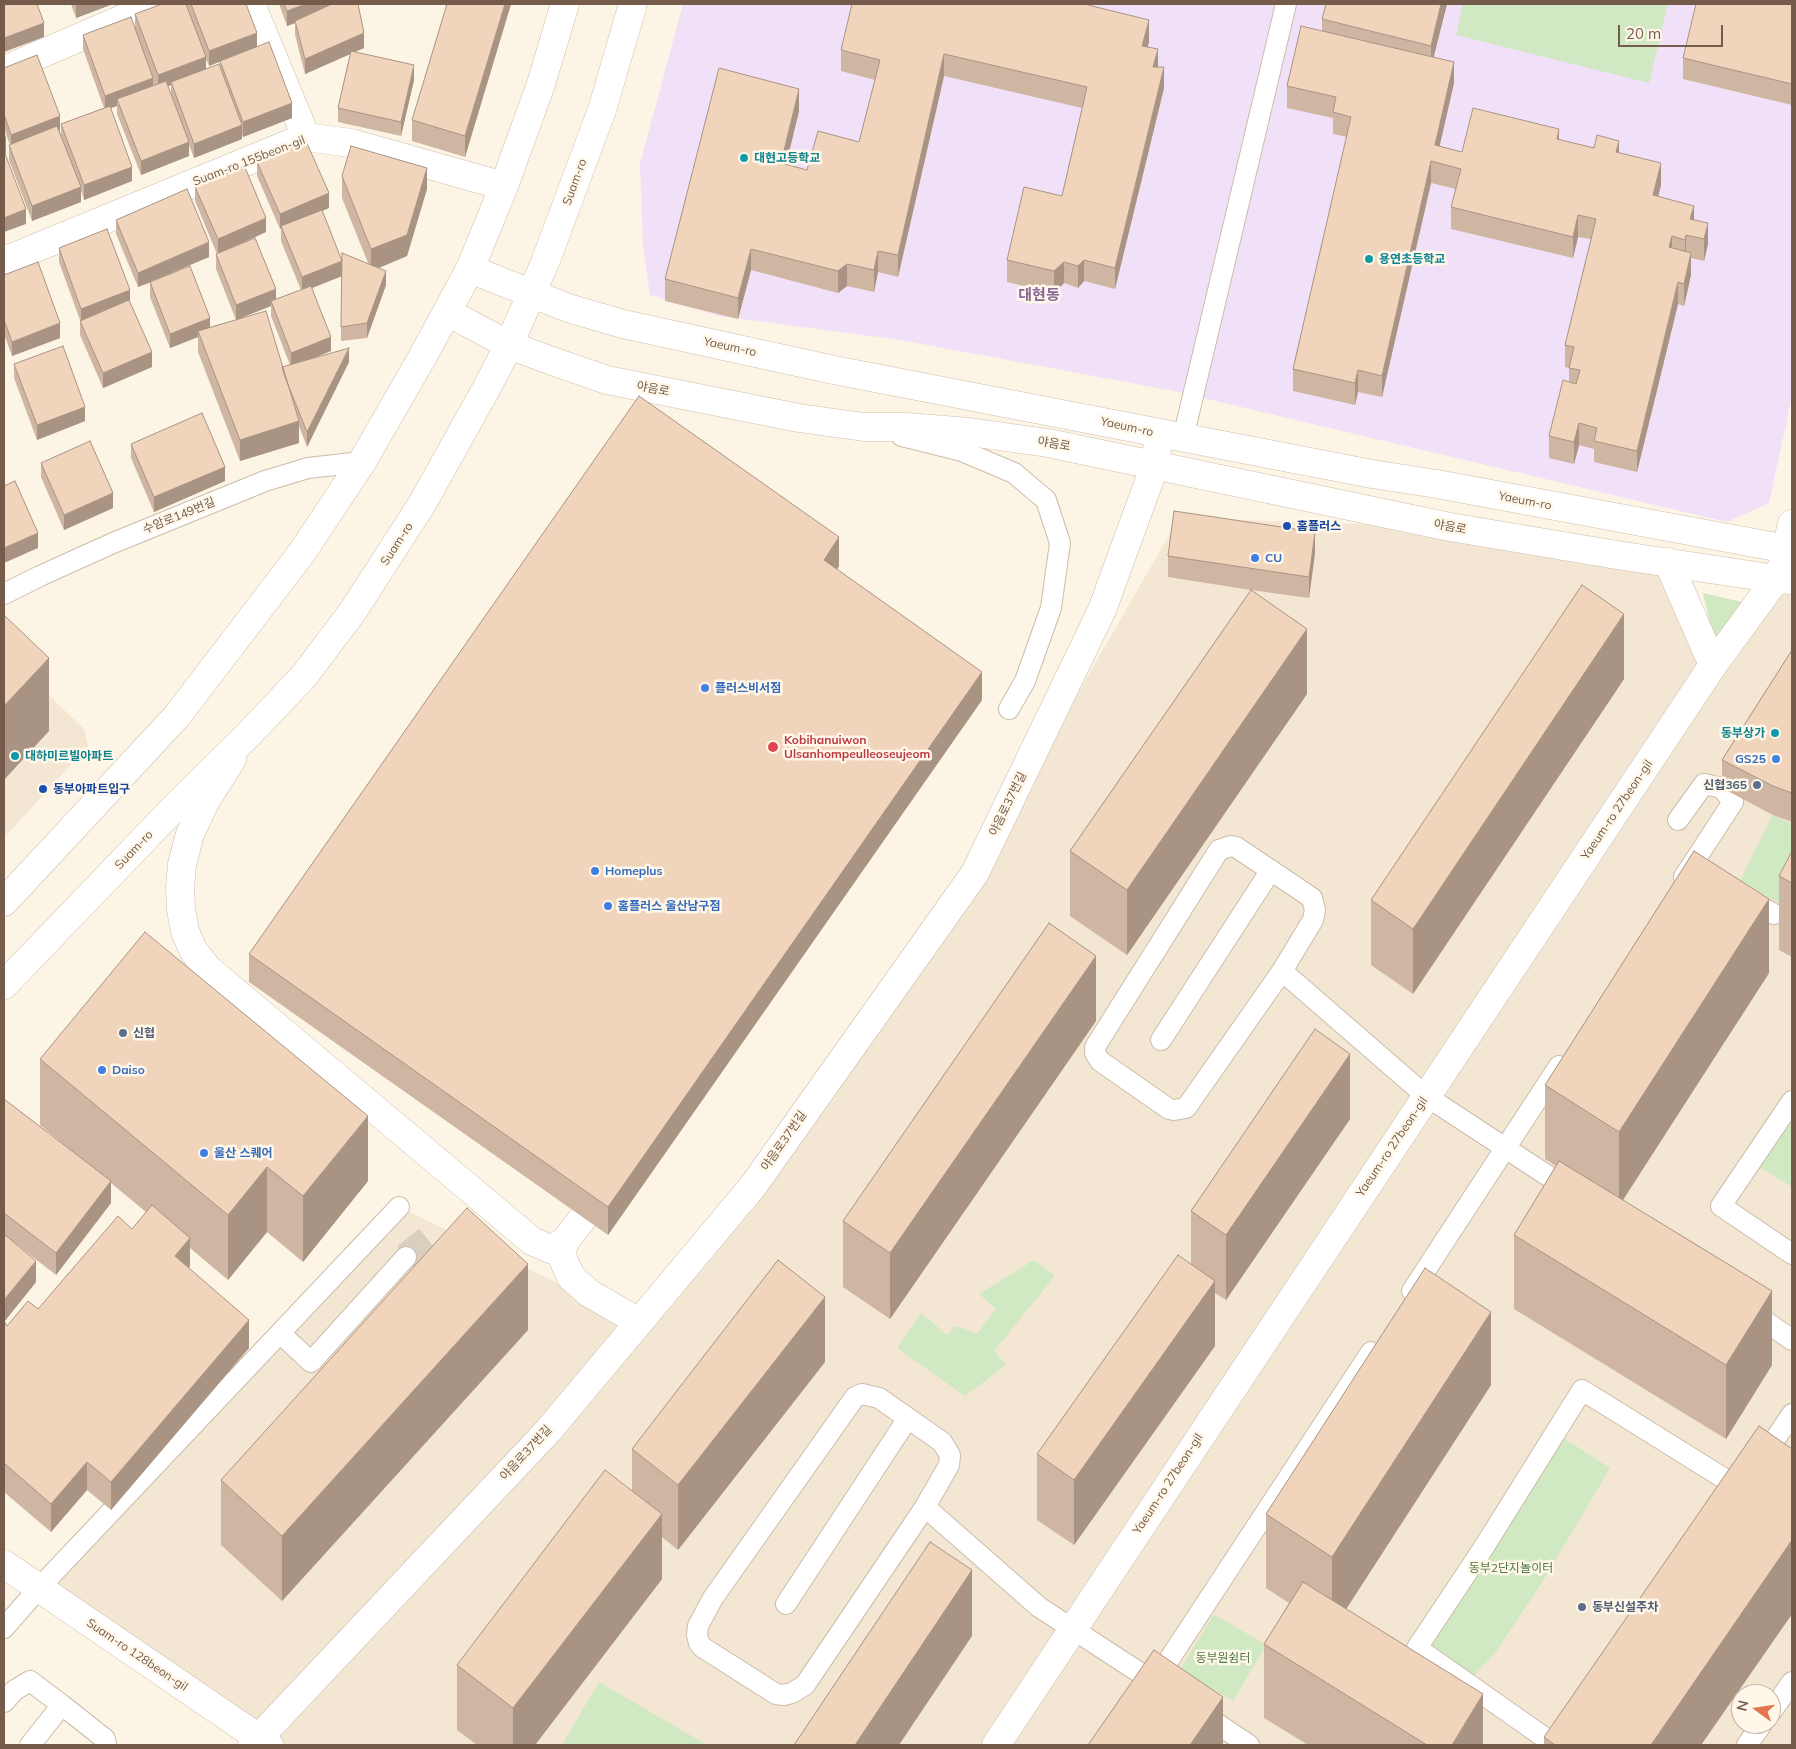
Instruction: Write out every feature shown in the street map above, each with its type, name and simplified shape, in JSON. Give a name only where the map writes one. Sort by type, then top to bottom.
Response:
[{"type":"street","points":[[4,70],[157,4]]},
{"type":"street","points":[[251,4],[306,137]]},
{"type":"street","points":[[4,902],[177,716],[303,551],[362,462],[448,312],[470,269],[504,186],[540,88],[565,4]]},
{"type":"street","name":"Suam-ro","points":[[4,985],[304,676],[353,612],[422,504],[486,391],[509,344],[546,260],[602,110],[633,4]]},
{"type":"street","name":"Suam-ro 155beon-gil","points":[[4,261],[306,137],[351,143],[504,186]]},
{"type":"street","name":"Yaeum-ro","points":[[470,269],[568,308],[623,324],[834,370],[1372,474],[1790,541]]},
{"type":"street","name":"야음로","points":[[448,312],[509,344],[552,362],[607,380],[799,418],[864,427],[907,427],[969,432],[1048,442],[1450,527],[1784,580]]},
{"type":"street","name":"야음로37번길","points":[[260,1743],[548,1431],[753,1186],[974,873],[1102,610],[1155,465],[1171,436]]},
{"type":"street","name":"Yaeum-ro 27beon-gil","points":[[996,1745],[1714,665],[1784,580],[1783,564],[1790,541]]},
{"type":"street","points":[[1668,562],[1714,665]]},
{"type":"street","points":[[248,735],[205,802],[190,834],[182,864],[181,909],[185,931],[193,950],[208,969],[532,1241],[550,1249],[565,1241]]},
{"type":"street","points":[[583,1218],[565,1241],[562,1251],[563,1259],[571,1277],[589,1293],[639,1322]]},
{"type":"street","name":"Suam-ro 128beon-gil","points":[[4,1564],[260,1743]]},
{"type":"lane","points":[[1171,436],[1286,4]]},
{"type":"lane","points":[[864,427],[962,451],[1014,473],[1046,500],[1060,543],[1051,608],[1025,681],[1009,709]]},
{"type":"lane","name":"수암로149번길","points":[[4,594],[113,543],[265,481],[308,468],[362,462]]},
{"type":"lane","points":[[1674,893],[1698,873],[1733,802],[1722,788],[1704,784],[1678,820]]},
{"type":"lane","points":[[1231,846],[1236,847],[1312,898],[1315,903],[1314,920],[1282,971],[1186,1108],[1168,1109],[1097,1058],[1095,1053],[1097,1042],[1219,850],[1231,846]]},
{"type":"lane","points":[[1161,1040],[1271,870]]},
{"type":"lane","points":[[1732,891],[1774,914]]},
{"type":"lane","points":[[1282,971],[1426,1096],[1584,1199]]},
{"type":"lane","points":[[1401,1306],[1572,1048]]},
{"type":"lane","points":[[1792,1101],[1721,1206],[1792,1254]]},
{"type":"lane","points":[[4,1628],[400,1207]]},
{"type":"lane","points":[[280,1334],[311,1362],[406,1258]]},
{"type":"lane","points":[[1731,1298],[1792,1340]]},
{"type":"lane","points":[[1150,1688],[1379,1340]]},
{"type":"lane","points":[[1561,1743],[1417,1648],[1489,1539],[1582,1390],[1735,1497],[1792,1414]]},
{"type":"lane","points":[[862,1394],[879,1398],[942,1442],[950,1455],[949,1465],[925,1507],[805,1685],[799,1689],[784,1695],[776,1694],[702,1647],[699,1643],[697,1635],[698,1626],[713,1598],[855,1397],[862,1394]]},
{"type":"lane","points":[[786,1604],[908,1418]]},
{"type":"lane","points":[[925,1507],[1039,1607],[1073,1628],[1150,1688],[1182,1700],[1250,1745]]},
{"type":"lane","points":[[4,1702],[15,1690],[30,1681],[105,1739],[106,1745]]},
{"type":"lane","points":[[1781,1698],[1792,1682]]},
{"type":"lane","points":[[30,1745],[62,1705]]},
{"type":"lane","points":[[1747,1745],[1755,1734]]},
{"type":"shaded area","points":[[683,4],[1792,4],[1792,397],[1769,503],[1727,522],[1169,390],[900,340],[719,316],[650,295],[643,246],[640,164]]},
{"type":"shaded area","points":[[1179,518],[1450,527],[1668,562],[1713,665],[996,1745],[270,1745],[39,1588],[399,1207],[639,1322],[974,873]]},
{"type":"shaded area","points":[[1776,579],[1792,582],[1791,1745],[998,1745]]},
{"type":"shaded area","name":"대하미르빌아파트","points":[[4,652],[84,729],[88,746],[4,838]]},
{"type":"green space","points":[[1463,4],[1668,4],[1649,83],[1456,35]]},
{"type":"green space","points":[[1703,593],[1750,604],[1717,650],[1709,619]]},
{"type":"green space","points":[[1773,815],[1792,824],[1792,890],[1781,904],[1740,881]]},
{"type":"green space","points":[[1792,1107],[1792,1187],[1758,1166]]},
{"type":"green space","points":[[1034,1260],[1055,1276],[994,1351],[1006,1365],[965,1396],[897,1348],[921,1313],[947,1335],[956,1326],[977,1334],[996,1309],[979,1294]]},
{"type":"green space","name":"동부2단지놀이터","points":[[1557,1434],[1610,1468],[1541,1584],[1495,1653],[1467,1683],[1419,1649]]},
{"type":"green space","name":"동부원쉼터","points":[[1214,1614],[1266,1645],[1233,1701],[1180,1670]]},
{"type":"green space","points":[[599,1682],[707,1745],[562,1745]]},
{"type":"building","points":[[4,4],[37,4],[44,23],[4,38]]},
{"type":"building","points":[[162,4],[186,4],[206,57],[158,75],[135,14]]},
{"type":"building","points":[[191,4],[246,4],[257,33],[209,51]]},
{"type":"building","points":[[284,4],[306,4],[287,11]]},
{"type":"building","points":[[332,4],[358,4],[364,33],[305,59],[295,21]]},
{"type":"building","points":[[447,4],[505,4],[465,136],[412,120]]},
{"type":"building","name":"대현고등학교","points":[[852,4],[1084,4],[1149,20],[1142,46],[1158,49],[1153,67],[1164,67],[1115,268],[1084,260],[1078,266],[1064,262],[1054,271],[1007,260],[1024,187],[1062,196],[1087,87],[944,54],[898,255],[878,251],[874,270],[847,264],[838,271],[751,249],[738,298],[665,279],[719,68],[799,89],[781,163],[807,170],[818,131],[859,142],[880,60],[841,50]]},
{"type":"building","points":[[1326,4],[1441,4],[1431,46],[1322,19]]},
{"type":"building","points":[[1696,4],[1792,4],[1792,84],[1683,58]]},
{"type":"building","points":[[131,17],[153,78],[105,96],[83,35]]},
{"type":"building","name":"용연초등학교","points":[[1301,26],[1454,62],[1435,145],[1462,152],[1473,108],[1559,129],[1557,139],[1594,148],[1597,135],[1619,141],[1616,152],[1661,163],[1653,195],[1694,206],[1690,219],[1708,223],[1704,239],[1686,235],[1685,240],[1672,236],[1669,247],[1691,253],[1684,284],[1678,282],[1637,451],[1594,441],[1597,428],[1579,423],[1574,442],[1549,436],[1563,380],[1576,384],[1580,370],[1569,368],[1574,347],[1565,345],[1596,219],[1578,215],[1573,237],[1451,207],[1461,169],[1431,161],[1382,376],[1358,370],[1355,383],[1293,369],[1351,117],[1333,112],[1336,97],[1287,86]]},
{"type":"building","points":[[269,42],[292,103],[243,122],[220,61]]},
{"type":"building","points":[[351,51],[414,65],[401,122],[338,108]]},
{"type":"building","points":[[37,55],[60,116],[11,135],[4,114],[4,68]]},
{"type":"building","points":[[219,64],[242,125],[194,144],[171,82]]},
{"type":"building","points":[[166,81],[189,142],[141,161],[117,99]]},
{"type":"building","points":[[110,106],[132,167],[84,185],[61,124]]},
{"type":"building","points":[[57,126],[81,187],[32,206],[9,145]]},
{"type":"building","points":[[306,141],[329,193],[280,214],[257,162]]},
{"type":"building","points":[[351,146],[427,168],[407,235],[371,249],[342,176]]},
{"type":"building","points":[[4,151],[26,209],[4,218]]},
{"type":"building","points":[[244,165],[266,218],[218,239],[195,187]]},
{"type":"building","points":[[187,189],[209,242],[138,273],[116,220]]},
{"type":"building","points":[[322,210],[342,261],[302,277],[281,226]]},
{"type":"building","points":[[107,229],[130,290],[81,309],[59,248]]},
{"type":"building","points":[[255,238],[276,289],[236,305],[216,254]]},
{"type":"building","points":[[342,253],[386,271],[367,323],[341,327]]},
{"type":"building","points":[[38,262],[60,323],[12,342],[4,320],[4,275]]},
{"type":"building","points":[[190,266],[210,318],[170,334],[150,282]]},
{"type":"building","points":[[311,286],[331,337],[291,353],[271,301]]},
{"type":"building","points":[[129,300],[152,352],[103,373],[80,321]]},
{"type":"building","points":[[266,311],[299,421],[240,440],[198,331]]},
{"type":"building","points":[[63,346],[85,407],[37,425],[14,364]]},
{"type":"building","points":[[349,348],[307,432],[282,367]]},
{"type":"building","name":"Homeplus","points":[[639,396],[839,537],[824,560],[982,672],[608,1207],[249,954]]},
{"type":"building","points":[[202,413],[225,467],[154,497],[131,444]]},
{"type":"building","points":[[90,441],[113,493],[64,515],[41,463]]},
{"type":"building","points":[[15,481],[38,533],[4,548],[4,486]]},
{"type":"building","points":[[1174,511],[1315,532],[1309,577],[1168,556]]},
{"type":"building","points":[[1582,585],[1624,614],[1413,929],[1371,900]]},
{"type":"building","points":[[1251,590],[1307,629],[1127,890],[1070,851]]},
{"type":"building","points":[[4,615],[49,658],[4,706]]},
{"type":"building","name":"동부상가","points":[[1792,650],[1792,793],[1773,786],[1722,760]]},
{"type":"building","points":[[1694,851],[1769,899],[1619,1132],[1545,1085]]},
{"type":"building","points":[[1792,851],[1792,883],[1779,876]]},
{"type":"building","points":[[1049,923],[1096,956],[890,1253],[843,1221]]},
{"type":"building","points":[[145,932],[368,1116],[303,1196],[267,1167],[228,1215],[40,1059]]},
{"type":"building","points":[[1315,1029],[1350,1054],[1226,1235],[1191,1211]]},
{"type":"building","points":[[4,1099],[111,1181],[56,1253],[4,1213]]},
{"type":"building","points":[[1559,1161],[1772,1291],[1726,1365],[1514,1235]]},
{"type":"building","points":[[152,1205],[190,1238],[175,1256],[249,1320],[111,1482],[87,1462],[51,1504],[4,1463],[4,1321],[7,1326],[28,1301],[38,1309],[118,1216],[132,1229]]},
{"type":"building","points":[[467,1208],[528,1264],[282,1536],[221,1480]]},
{"type":"building","points":[[4,1234],[36,1261],[4,1300]]},
{"type":"building","points":[[1178,1255],[1215,1281],[1074,1480],[1037,1454]]},
{"type":"building","points":[[778,1260],[825,1297],[678,1485],[632,1449]]},
{"type":"building","points":[[1425,1268],[1491,1312],[1332,1557],[1266,1514]]},
{"type":"building","points":[[1759,1426],[1792,1449],[1792,1540],[1651,1745],[1555,1745],[1544,1737]]},
{"type":"building","points":[[605,1470],[662,1514],[513,1708],[457,1665]]},
{"type":"building","points":[[930,1542],[972,1570],[855,1745],[794,1745]]},
{"type":"building","points":[[1303,1582],[1483,1694],[1452,1745],[1427,1745],[1264,1644]]},
{"type":"building","points":[[1154,1650],[1223,1697],[1190,1745],[1088,1745]]},
{"type":"tunnel","points":[[406,1257],[430,1238]]},
{"type":"place","name":"대현고등학교","points":[[744,158]]},
{"type":"place","name":"용연초등학교","points":[[1369,259]]},
{"type":"place","name":"홈플러스","points":[[1287,526]]},
{"type":"place","name":"CU","points":[[1255,558]]},
{"type":"place","name":"플러스비서점","points":[[705,688]]},
{"type":"place","name":"동부상가","points":[[1775,733]]},
{"type":"place","name":"Kobihanuiwon Ulsanhompeulleoseujeom","points":[[773,747]]},
{"type":"place","name":"대하미르빌아파트","points":[[15,756]]},
{"type":"place","name":"GS25","points":[[1776,759]]},
{"type":"place","name":"신협365","points":[[1757,785]]},
{"type":"place","name":"동부아파트입구","points":[[43,789]]},
{"type":"place","name":"Homeplus","points":[[595,871]]},
{"type":"place","name":"홈플러스 울산남구점","points":[[608,906]]},
{"type":"place","name":"신협","points":[[123,1033]]},
{"type":"place","name":"Daiso","points":[[102,1070]]},
{"type":"place","name":"울산 스퀘어","points":[[204,1153]]},
{"type":"place","name":"동부신설주차","points":[[1582,1607]]},
{"type":"district","name":"대현동","points":[[1039,295]]}]
